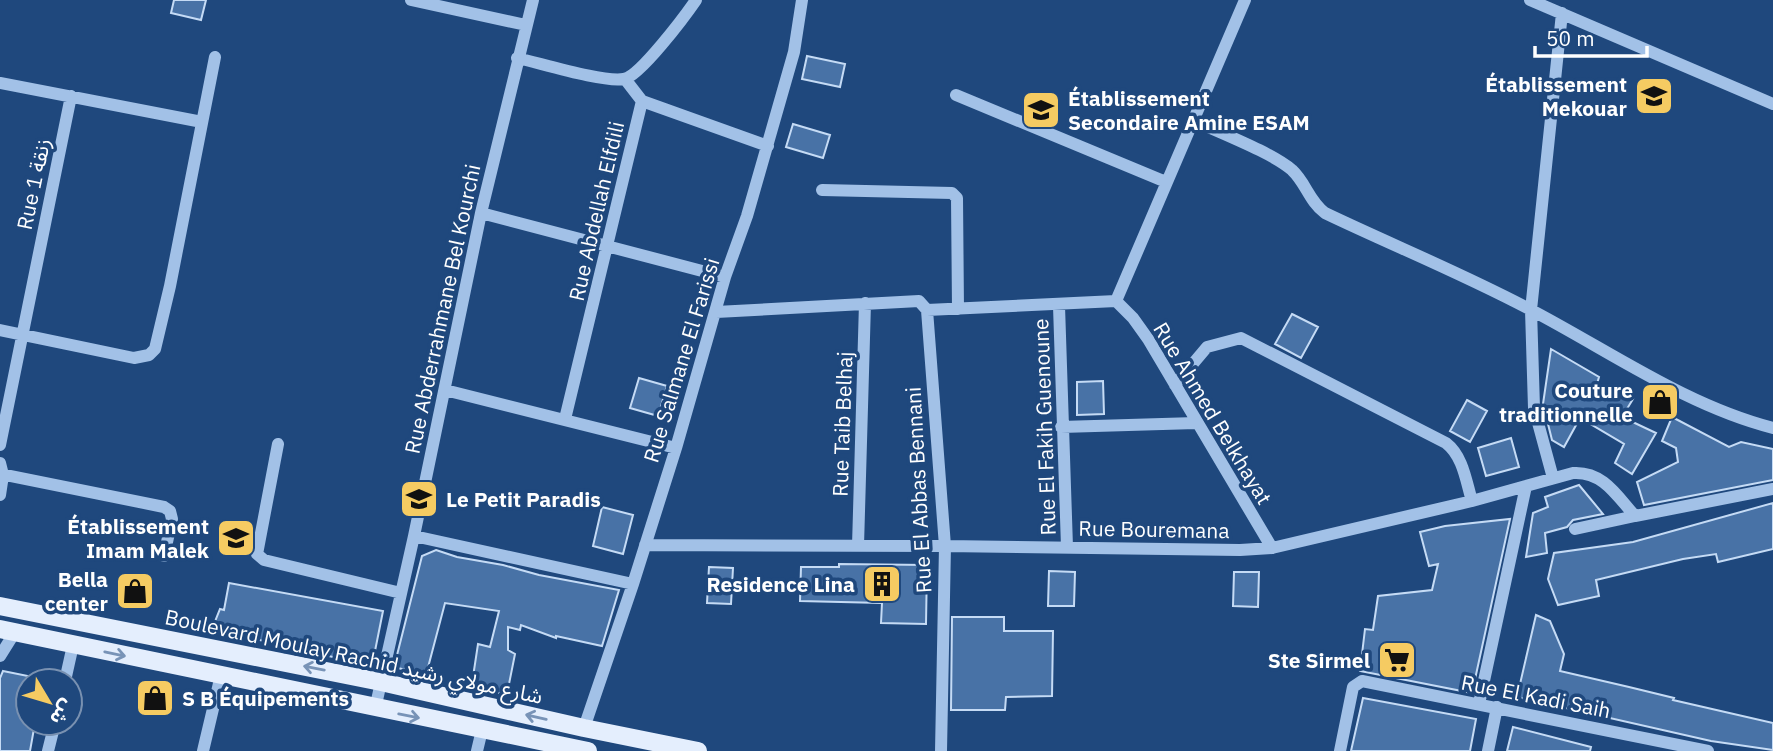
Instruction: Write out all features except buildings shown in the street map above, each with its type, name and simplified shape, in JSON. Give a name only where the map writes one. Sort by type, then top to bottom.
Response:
[{"type":"main road","name":"Boulevard Moulay Rachid شارع مولاي رشيد","points":[[0,606],[381,682],[698,751]]},
{"type":"main road","points":[[8,631],[588,751]]},
{"type":"street","points":[[411,0],[526,25]]},
{"type":"street","name":"Rue Abderrahmane Bel Kourchi","points":[[375,709],[481,213],[533,0]]},
{"type":"street","points":[[517,58],[594,76],[625,79],[648,60],[696,0]]},
{"type":"street","name":"Rue Salmane El Farissi","points":[[584,728],[676,448],[725,277],[768,146],[794,52],[802,0]]},
{"type":"street","points":[[716,312],[919,301],[927,310],[1059,306],[1116,301],[1245,0]]},
{"type":"street","points":[[1530,0],[1773,104]]},
{"type":"street","points":[[1553,478],[1534,408],[1531,310],[1562,13]]},
{"type":"street","points":[[0,330],[134,358],[149,355],[155,349],[215,57]]},
{"type":"street","points":[[625,79],[642,101]]},
{"type":"street","points":[[0,83],[202,122]]},
{"type":"street","points":[[956,95],[1166,182]]},
{"type":"street","name":"Rue 1 زنقة","points":[[0,444],[71,96]]},
{"type":"street","name":"Rue Abdellah Elfdili","points":[[565,419],[642,101],[768,146]]},
{"type":"street","points":[[1193,120],[1279,161],[1293,171],[1314,205],[1325,213],[1531,310],[1660,382],[1773,428]]},
{"type":"street","points":[[822,190],[955,195],[958,309]]},
{"type":"street","points":[[481,213],[725,277]]},
{"type":"street","name":"Rue Ahmed Belkhayat","points":[[1116,301],[1133,318],[1272,548]]},
{"type":"street","name":"Rue Taib Belhaj","points":[[858,545],[865,303]]},
{"type":"street","name":"Rue El Fakih Guenoune","points":[[1059,306],[1067,547]]},
{"type":"street","name":"Rue El Abbas Bennani","points":[[927,310],[945,545],[941,751]]},
{"type":"street","points":[[1175,385],[1207,347],[1241,338],[1446,443],[1454,449],[1459,458],[1472,501]]},
{"type":"street","points":[[444,390],[676,448]]},
{"type":"street","points":[[1061,427],[1196,423]]},
{"type":"street","points":[[278,444],[257,554],[259,557],[401,593]]},
{"type":"street","points":[[0,495],[1,471],[164,507],[170,511],[172,519],[164,556]]},
{"type":"street","name":"Rue Bouremana","points":[[645,545],[945,545],[1240,550],[1272,548],[1585,472],[1597,476],[1636,516]]},
{"type":"street","points":[[1479,704],[1526,486]]},
{"type":"street","points":[[1575,529],[1773,489]]},
{"type":"street","points":[[414,536],[633,584]]},
{"type":"street","points":[[0,656],[8,631]]},
{"type":"street","points":[[68,667],[73,645]]},
{"type":"street","points":[[203,751],[220,675]]},
{"type":"street","name":"Rue El Kadi Saih","points":[[1340,751],[1353,687],[1362,681],[1707,751]]},
{"type":"street","points":[[1488,751],[1497,707]]},
{"type":"street","points":[[477,751],[482,730]]},
{"type":"place","name":"Établissement Mekouar","points":[[1654,96]]},
{"type":"place","name":"Établissement Secondaire Amine ESAM","points":[[1041,110]]},
{"type":"place","name":"Couture traditionnelle","points":[[1660,402]]},
{"type":"place","name":"Le Petit Paradis","points":[[419,499]]},
{"type":"place","name":"Établissement Imam Malek","points":[[236,538]]},
{"type":"place","name":"Residence Lina","points":[[882,584]]},
{"type":"place","name":"Bella center","points":[[135,591]]},
{"type":"place","name":"Ste Sirmel","points":[[1397,660]]},
{"type":"place","name":"S B Équipements","points":[[155,698]]}]
